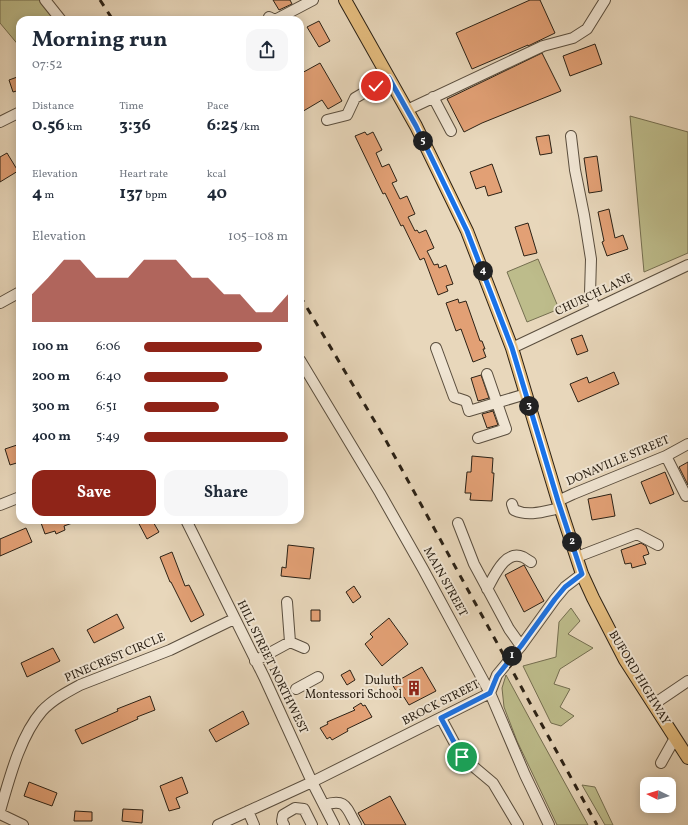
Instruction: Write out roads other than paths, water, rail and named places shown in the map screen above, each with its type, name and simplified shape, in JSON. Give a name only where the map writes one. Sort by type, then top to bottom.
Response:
[{"type":"main road","name":"BUFORD HIGHWAY","points":[[346,0],[407,110],[467,231],[512,348],[559,505],[582,574],[625,660],[688,758]]},
{"type":"street","points":[[45,0],[58,16]]},
{"type":"street","points":[[283,16],[313,0]]},
{"type":"street","points":[[407,110],[543,46],[573,38],[587,29],[605,0]]},
{"type":"street","points":[[327,120],[347,115],[355,98],[389,78]]},
{"type":"street","points":[[433,97],[451,131]]},
{"type":"street","points":[[0,122],[16,114]]},
{"type":"street","points":[[571,136],[575,170],[591,259],[590,294],[595,308]]},
{"type":"street","name":"CHURCH LANE","points":[[512,348],[688,265]]},
{"type":"street","points":[[0,303],[16,294]]},
{"type":"street","points":[[436,348],[454,397],[466,401],[469,410],[526,394]]},
{"type":"street","name":"MAIN STREET","points":[[304,367],[380,492],[423,568],[490,693],[525,775],[550,825]]},
{"type":"street","points":[[478,438],[506,430],[487,374]]},
{"type":"street","name":"DONAVILLE STREET","points":[[512,504],[514,510],[522,514],[535,513],[559,505],[573,494],[618,480],[688,444]]},
{"type":"street","points":[[666,456],[686,496]]},
{"type":"street","points":[[0,505],[16,499]]},
{"type":"street","points":[[458,523],[474,564],[509,629],[521,646]]},
{"type":"street","name":"HILL STREET NORTHWEST","points":[[188,524],[334,825]]},
{"type":"street","points":[[577,557],[637,534],[658,545]]},
{"type":"street","points":[[487,589],[505,560],[512,556],[522,556],[531,562]]},
{"type":"street","name":"BROCK STREET","points":[[218,825],[312,782],[490,693],[497,676],[565,587],[582,574]]},
{"type":"street","points":[[287,602],[290,642]]},
{"type":"street","name":"PINECREST CIRCLE","points":[[0,811],[18,755],[29,731],[42,711],[66,692],[80,685],[170,650],[234,619]]},
{"type":"street","points":[[290,642],[304,648]]},
{"type":"street","points":[[255,661],[290,642]]},
{"type":"street","points":[[296,689],[318,677]]},
{"type":"street","points":[[654,704],[688,681]]},
{"type":"street","points":[[441,718],[462,757],[493,783],[518,825]]},
{"type":"street","points":[[661,763],[675,738]]},
{"type":"street","points":[[324,805],[335,801],[341,802],[356,825]]},
{"type":"street","points":[[284,825],[282,821],[283,815],[298,808],[304,809],[312,825]]},
{"type":"street","points":[[248,811],[254,825]]},
{"type":"street","points":[[0,814],[23,825]]},
{"type":"railway","points":[[100,0],[110,16]]},
{"type":"railway","points":[[304,303],[384,437],[597,825]]},
{"type":"place","name":"Duluth Montessori School","points":[[414,688]]}]
